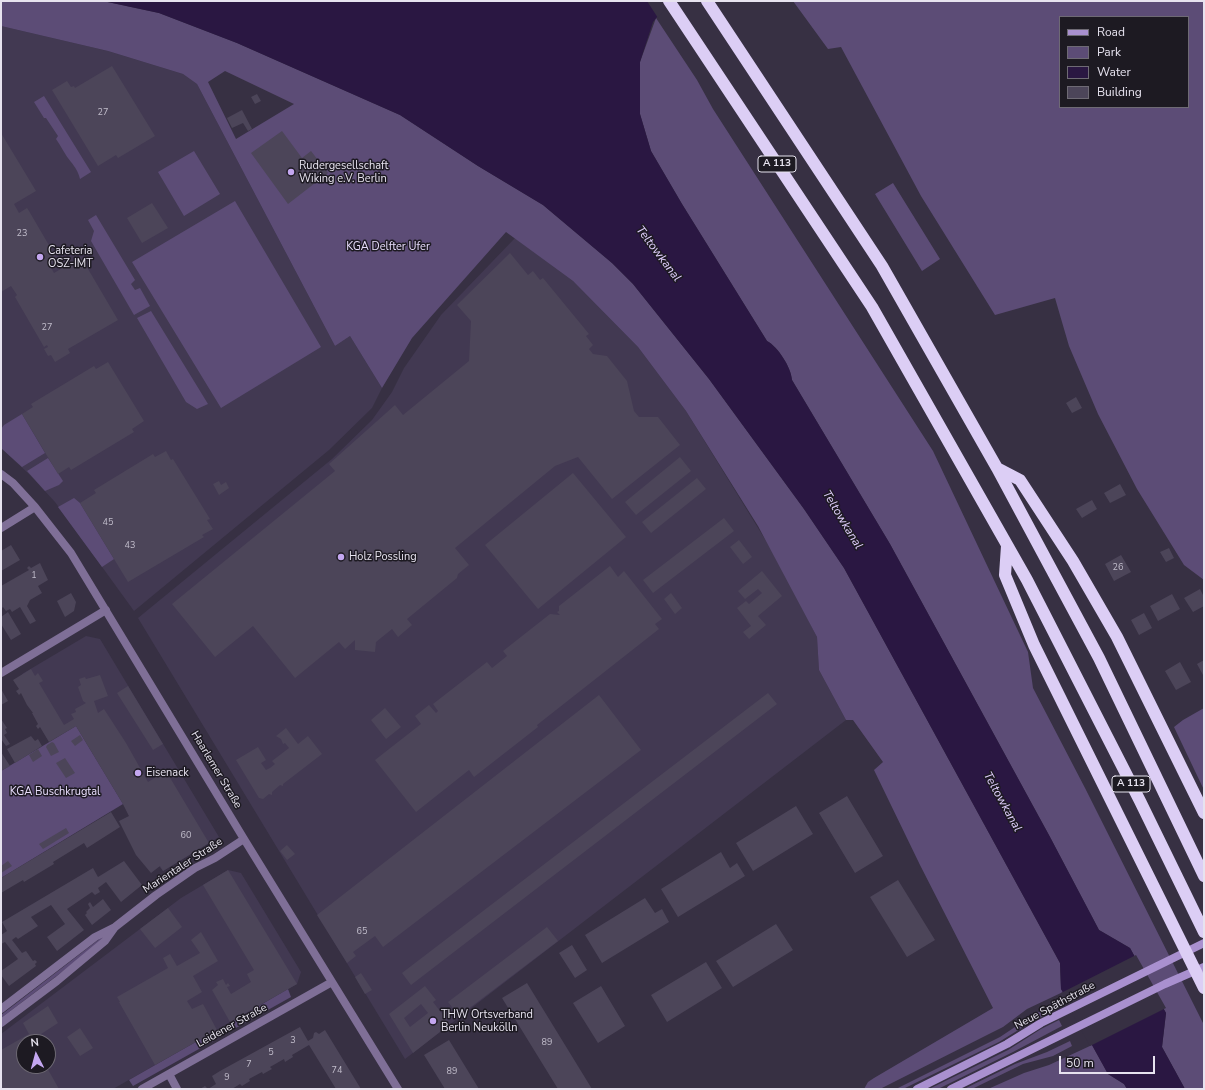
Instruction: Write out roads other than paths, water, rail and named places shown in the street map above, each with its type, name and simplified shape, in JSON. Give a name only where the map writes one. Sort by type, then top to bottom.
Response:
[{"type":"highway","name":"A 113","points":[[669,1],[872,307],[1027,580],[1140,801],[1204,932]]},
{"type":"highway","name":"A 113","points":[[707,2],[882,266],[997,468],[1099,658],[1204,876]]},
{"type":"highway","points":[[997,468],[1020,480],[1073,561],[1117,637],[1204,813]]},
{"type":"highway","points":[[1007,546],[1005,575],[1034,645],[1200,969],[1204,988]]},
{"type":"main road","name":"Neue Späthstraße","points":[[917,1089],[1007,1044],[1057,1015],[1204,943]]},
{"type":"main road","points":[[951,1089],[1200,969]]},
{"type":"street","name":"Haarlemer Straße","points":[[1,474],[35,506],[71,553],[244,839],[398,1089]]},
{"type":"street","points":[[1,528],[35,506]]},
{"type":"street","points":[[1,673],[106,610]]},
{"type":"street","name":"Marientaler Straße","points":[[1,1009],[95,937],[115,927],[156,895],[195,868],[215,858],[244,839]]},
{"type":"street","name":"Marientaler Straße","points":[[1,1023],[57,981],[106,941],[115,927]]},
{"type":"street","name":"Leidener Straße","points":[[142,1089],[332,982]]},
{"type":"street","points":[[169,1074],[177,1089]]},
{"type":"water","name":"Teltowkanal","points":[[103,1],[670,1],[653,22],[640,62],[640,114],[651,151],[767,341],[775,348],[787,364],[792,380],[890,544],[1099,930],[1130,948],[1166,1013],[1162,1047],[1185,1089],[1127,1089],[1124,1084],[1108,1074],[1061,989],[1060,963],[844,568],[804,509],[709,379],[633,284],[612,263],[543,205],[478,166],[400,115],[237,43],[159,13]]},
{"type":"place","name":"Rudergesellschaft Wiking e.V. Berlin","points":[[291,172]]},
{"type":"place","name":"Cafeteria OSZ-IMT","points":[[40,257]]},
{"type":"place","name":"Holz Possling","points":[[341,557]]},
{"type":"place","name":"Eisenack","points":[[138,773]]},
{"type":"place","name":"THW Ortsverband Berlin Neukölln","points":[[433,1021]]},
{"type":"park label","name":"KGA Delfter Ufer","points":[[388,247]]},
{"type":"park label","name":"KGA Buschkrugtal","points":[[55,792]]}]
